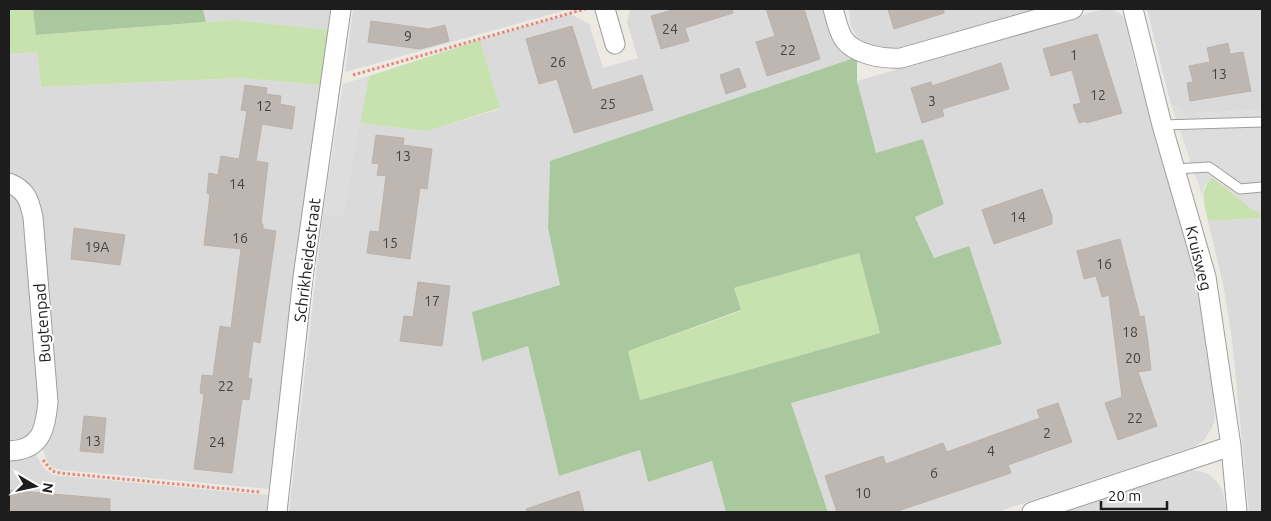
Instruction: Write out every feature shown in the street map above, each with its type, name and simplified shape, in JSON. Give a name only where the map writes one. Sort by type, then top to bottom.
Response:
[{"type":"street","name":"Schrikheidestraat","points":[[277,512],[303,277],[342,9]]},
{"type":"street","points":[[605,9],[615,44]]},
{"type":"street","points":[[836,11],[844,39],[858,49],[888,58],[901,58],[1074,9]]},
{"type":"street","name":"Kruisweg","points":[[1133,9],[1162,125],[1206,277],[1230,446],[1237,512]]},
{"type":"street","name":"Bugtenpad","points":[[9,183],[21,188],[29,199],[34,216],[48,402],[45,424],[34,444]]},
{"type":"street","points":[[9,451],[22,450],[34,444]]},
{"type":"street","points":[[1032,512],[1230,446]]},
{"type":"lane","points":[[1162,125],[1262,122]]},
{"type":"lane","points":[[1175,169],[1209,168],[1240,189],[1262,187]]},
{"type":"path","points":[[332,80],[586,9]]},
{"type":"path","points":[[34,444],[46,466],[52,471],[60,473],[279,493]]},
{"type":"shaded area","points":[[203,9],[332,9],[329,30],[234,20],[206,22]]},
{"type":"shaded area","points":[[353,9],[570,9],[345,72]]},
{"type":"shaded area","points":[[630,9],[825,9],[857,57],[550,161],[548,228],[560,285],[528,345],[559,476],[640,450],[648,482],[713,461],[726,512],[289,512],[323,213],[343,216],[359,123],[427,131],[500,109],[480,40],[570,14],[589,24],[603,68],[638,58],[627,22]]},
{"type":"shaded area","points":[[849,9],[1044,9],[892,53],[860,41],[851,27]]},
{"type":"shaded area","points":[[1111,9],[1121,14],[1126,21],[1134,60],[1199,282],[1213,392],[1215,418],[1212,428],[1204,440],[1195,446],[997,512],[828,512],[791,403],[1002,344],[969,247],[934,259],[915,216],[923,139],[876,154],[857,81],[1096,11]]},
{"type":"shaded area","points":[[1147,9],[1262,9],[1262,110],[1184,113],[1176,108],[1170,101]]},
{"type":"shaded area","points":[[37,52],[41,87],[241,78],[321,85],[269,489],[61,470],[53,468],[47,461],[42,446],[41,211],[9,175],[9,54]]},
{"type":"shaded area","points":[[369,76],[343,216],[323,213],[343,84]]},
{"type":"shaded area","points":[[1170,101],[1184,113],[1262,110],[1262,214],[1251,209],[1213,177],[1205,185],[1202,195]]},
{"type":"shaded area","points":[[9,191],[24,206],[39,393],[35,429],[24,440],[9,443]]},
{"type":"shaded area","points":[[1262,218],[1262,512],[1249,512],[1232,339],[1223,284],[1208,221]]},
{"type":"shaded area","points":[[34,452],[44,468],[53,475],[268,495],[266,512],[9,512],[9,458]]},
{"type":"shaded area","points":[[1192,470],[1207,473],[1218,483],[1223,492],[1226,512],[1061,512]]},
{"type":"green space","points":[[9,9],[33,9],[37,35],[234,20],[329,30],[321,85],[241,78],[41,87],[37,52],[9,54]]},
{"type":"green space","points":[[33,9],[203,9],[206,22],[36,35]]},
{"type":"green space","points":[[480,40],[500,108],[427,131],[359,123],[369,76]]},
{"type":"green space","points":[[857,57],[857,81],[876,153],[923,139],[944,204],[915,217],[934,258],[969,246],[1002,344],[791,403],[828,512],[726,512],[712,461],[648,482],[640,450],[559,476],[528,346],[482,361],[472,312],[560,285],[548,228],[550,161]],"holes":[[[859,253],[880,333],[640,400],[628,351],[741,310],[734,288]]]},
{"type":"green space","points":[[1212,177],[1262,214],[1262,218],[1208,221],[1204,193]]},
{"type":"green space","points":[[859,253],[880,333],[640,400],[628,351],[741,311],[734,288]]},
{"type":"building","points":[[676,9],[732,9],[733,13],[685,28],[689,41],[661,49],[651,16]]},
{"type":"building","points":[[766,9],[804,9],[820,59],[767,76],[756,42],[775,36]]},
{"type":"building","points":[[888,9],[944,9],[944,13],[894,29]]},
{"type":"building","points":[[371,21],[429,29],[445,25],[449,41],[420,49],[368,42]]},
{"type":"building","points":[[572,26],[592,90],[642,75],[653,110],[574,133],[557,79],[539,84],[526,39]]},
{"type":"building","points":[[1097,34],[1122,113],[1086,123],[1086,121],[1079,123],[1073,105],[1081,103],[1072,70],[1051,76],[1043,49]]},
{"type":"building","points":[[1228,43],[1230,54],[1243,52],[1251,91],[1190,101],[1187,83],[1193,82],[1189,66],[1210,62],[1207,48]]},
{"type":"building","points":[[1001,63],[1009,89],[942,109],[944,116],[922,123],[911,88],[931,82],[932,86]]},
{"type":"building","points":[[739,68],[746,87],[726,94],[720,75]]},
{"type":"building","points":[[245,85],[267,88],[266,94],[281,96],[280,104],[295,107],[292,129],[262,124],[256,161],[268,163],[261,224],[263,224],[263,229],[276,231],[260,343],[253,341],[248,378],[252,379],[249,400],[242,399],[232,473],[194,469],[204,394],[200,393],[202,375],[213,376],[220,326],[231,328],[241,249],[204,245],[210,194],[207,193],[209,173],[218,175],[221,156],[239,159],[247,111],[241,110]]},
{"type":"building","points":[[376,135],[404,138],[403,145],[432,149],[427,189],[420,188],[410,259],[367,253],[370,231],[379,232],[386,176],[377,175],[379,164],[372,163]]},
{"type":"building","points":[[1042,189],[1052,216],[1052,224],[994,244],[982,210]]},
{"type":"building","points":[[74,228],[125,235],[120,265],[71,259]]},
{"type":"building","points":[[1120,239],[1140,317],[1144,316],[1151,370],[1138,372],[1157,426],[1118,440],[1105,403],[1122,397],[1109,295],[1102,297],[1096,276],[1084,279],[1077,251]]},
{"type":"building","points":[[418,282],[450,286],[442,346],[400,341],[404,316],[413,317]]},
{"type":"building","points":[[1058,403],[1072,442],[1008,465],[1011,473],[895,512],[837,512],[825,476],[883,456],[886,464],[943,443],[947,452],[1040,418],[1037,410]]},
{"type":"building","points":[[84,416],[106,418],[103,453],[80,451]]},
{"type":"building","points":[[9,490],[110,499],[110,512],[9,512]]},
{"type":"building","points":[[579,491],[584,512],[527,512],[526,509]]}]
